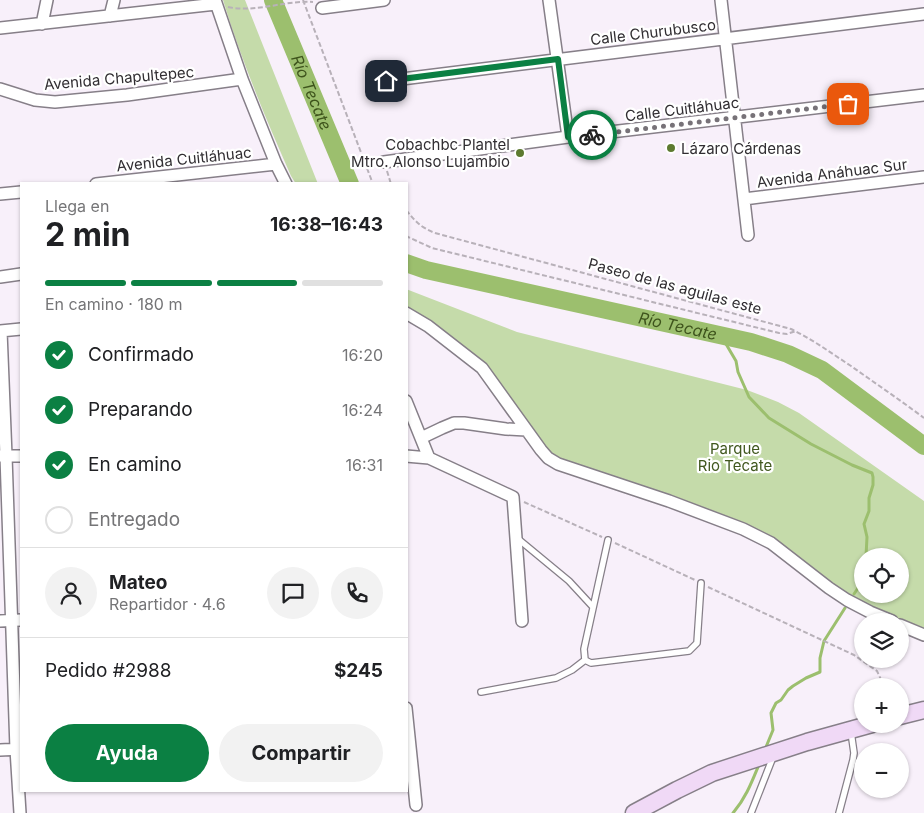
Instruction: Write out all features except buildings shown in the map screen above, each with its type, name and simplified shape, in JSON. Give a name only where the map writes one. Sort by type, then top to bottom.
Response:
[{"type":"main road","points":[[909,714],[922,712]]},
{"type":"main road","points":[[634,813],[651,809],[677,790],[712,774],[807,742],[854,729]]},
{"type":"street","points":[[42,24],[47,0]]},
{"type":"street","points":[[110,16],[114,0]]},
{"type":"street","points":[[322,8],[384,0]]},
{"type":"street","points":[[549,0],[568,137]]},
{"type":"street","points":[[721,0],[748,235]]},
{"type":"street","points":[[0,28],[216,2],[242,79],[285,182]]},
{"type":"street","name":"Calle Churubusco","points":[[386,81],[924,14]]},
{"type":"street","name":"Avenida Chapultepec","points":[[0,89],[34,100],[55,102],[127,95],[242,79]]},
{"type":"street","name":"Calle Cuitláhuac","points":[[384,162],[568,137],[924,95]]},
{"type":"street","name":"Avenida Cuitláhuac","points":[[114,182],[276,164]]},
{"type":"street","name":"Avenida Anáhuac Sur","points":[[744,199],[924,176]]},
{"type":"street","points":[[0,194],[20,192]]},
{"type":"street","points":[[0,277],[20,274]]},
{"type":"street","points":[[408,314],[428,326],[482,368],[548,458],[558,464],[669,501],[743,529],[770,543],[829,588],[872,613]]},
{"type":"street","points":[[20,329],[0,331],[3,456],[20,813]]},
{"type":"street","points":[[408,406],[429,458]]},
{"type":"street","points":[[422,438],[442,428],[464,423],[526,430]]},
{"type":"street","points":[[3,456],[20,456]]},
{"type":"street","points":[[408,456],[429,458],[513,496],[522,621]]},
{"type":"street","points":[[909,629],[924,635]]},
{"type":"street","points":[[408,727],[416,805]]},
{"type":"street","points":[[0,750],[18,749]]},
{"type":"lane","points":[[515,537],[568,582],[593,607]]},
{"type":"lane","points":[[585,660],[584,649],[608,540]]},
{"type":"lane","points":[[585,660],[591,663],[689,651],[697,643],[701,583]]},
{"type":"lane","points":[[481,692],[556,678],[572,670],[585,660]]},
{"type":"lane","points":[[839,813],[854,760],[851,730]]},
{"type":"lane","points":[[751,813],[774,753]]},
{"type":"path","points":[[240,9],[299,1],[311,1],[322,8]]},
{"type":"path","points":[[303,1],[372,182]]},
{"type":"path","name":"Paseo de las aguilas este","points":[[408,213],[423,228],[435,233],[776,324],[796,331],[924,418]]},
{"type":"path","points":[[408,236],[432,248],[787,334],[796,331]]},
{"type":"green space","points":[[223,0],[245,0],[317,182],[295,182],[291,176],[263,111]]},
{"type":"green space","name":"Parque Rio Tecate","points":[[408,290],[517,332],[747,390],[778,402],[799,413],[924,501],[924,638],[909,627],[909,613],[869,613],[855,603],[909,603],[909,548],[854,548],[854,602],[781,552],[740,529],[545,454],[498,384],[408,316]]},
{"type":"waterway","name":"Río Tecate","points":[[273,0],[349,182]]},
{"type":"waterway","name":"Río Tecate","points":[[408,264],[426,270],[751,342],[788,354],[822,370],[924,446]]},
{"type":"waterway","points":[[719,336],[736,361],[738,372],[749,397],[769,418],[811,444],[872,473],[873,485],[869,498],[869,511],[864,524],[867,537],[866,548]]},
{"type":"waterway","points":[[766,747],[773,730],[771,713],[776,703],[793,686],[820,672],[820,658],[824,641],[845,608]]},
{"type":"waterway","points":[[733,813],[744,797],[758,767]]},
{"type":"way so far","points":[[592,135],[848,104]]},
{"type":"place","name":"Lázaro Cárdenas","points":[[671,148]]},
{"type":"place","name":"Cobachbc Plantel Mtro. Alonso Lujambio","points":[[520,153]]},
{"type":"route","points":[[386,81],[558,59],[568,137],[592,135]]}]
